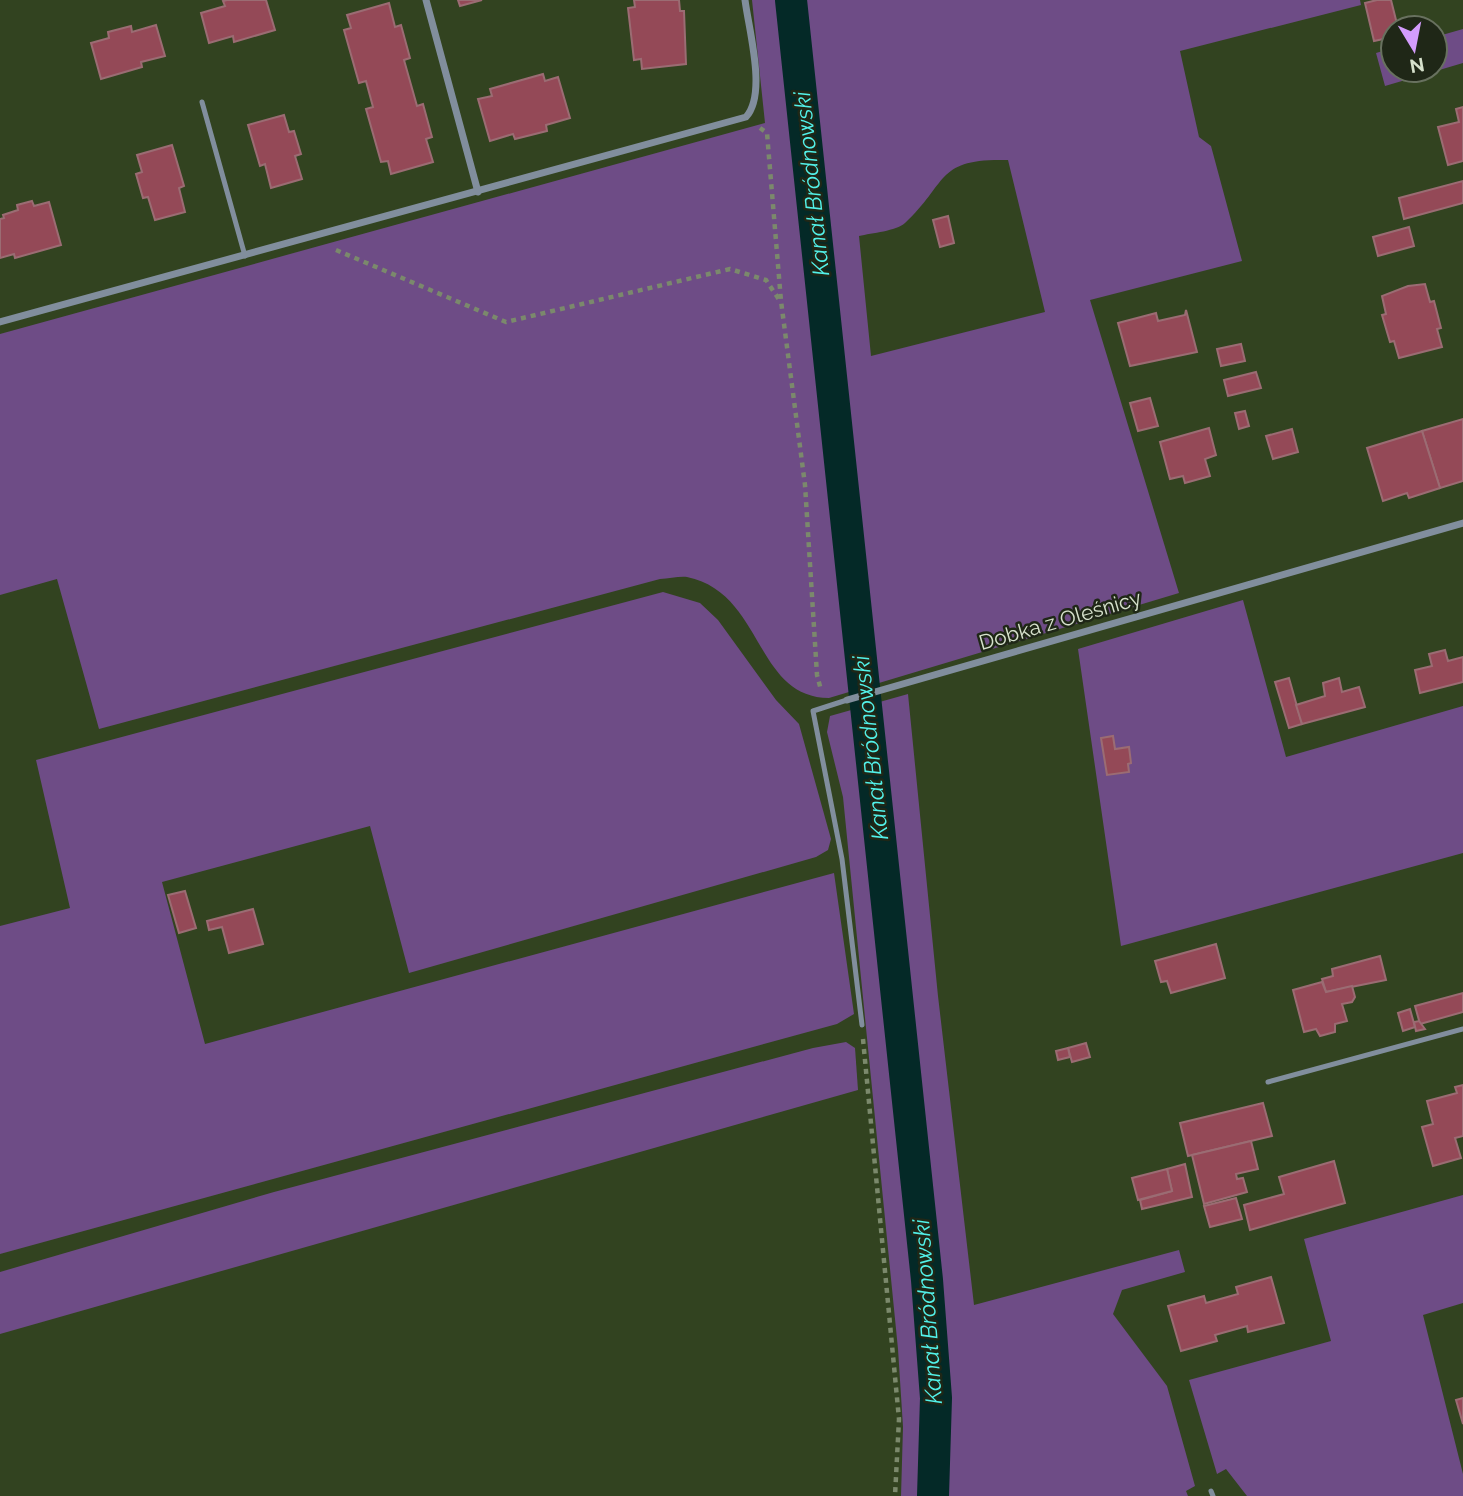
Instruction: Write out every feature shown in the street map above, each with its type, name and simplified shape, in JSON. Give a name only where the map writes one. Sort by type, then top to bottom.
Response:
[{"type":"street","points":[[426,0],[478,192]]},
{"type":"street","points":[[0,322],[746,117],[755,107],[757,92],[745,0]]},
{"type":"street","name":"Dobka z Oleśnicy","points":[[847,700],[1463,523]]},
{"type":"lane","points":[[202,102],[245,256]]},
{"type":"lane","name":"Dobka z Oleśnicy","points":[[825,705],[847,700]]},
{"type":"lane","points":[[825,705],[814,711],[842,859],[862,1025]]},
{"type":"lane","points":[[1268,1082],[1463,1029]]},
{"type":"path","points":[[746,117],[767,133],[781,301],[804,485],[817,675],[825,705]]},
{"type":"path","points":[[310,238],[420,288],[506,323],[730,269],[766,280],[781,301]]},
{"type":"path","points":[[862,1025],[899,1419],[895,1496]]},
{"type":"shaded area","points":[[752,0],[1360,0],[1361,5],[1180,51],[1199,137],[1211,146],[1242,261],[1090,300],[1179,593],[829,698],[805,693],[786,681],[771,663],[746,622],[731,603],[712,587],[687,577],[660,579],[99,729],[57,579],[0,595],[0,334],[765,123]],"holes":[[[984,160],[1008,160],[1045,312],[871,356],[859,236],[901,226],[955,168]]]},
{"type":"shaded area","points":[[1463,29],[1463,63],[1449,67],[1449,33]]},
{"type":"shaded area","points":[[663,592],[700,603],[718,620],[776,700],[799,724],[831,839],[828,850],[816,857],[409,973],[370,826],[162,882],[205,1044],[834,873],[854,1014],[837,1024],[0,1254],[0,926],[70,908],[36,760]]},
{"type":"shaded area","points":[[1243,600],[1286,757],[1463,706],[1463,853],[1121,946],[1078,649]]},
{"type":"shaded area","points":[[908,694],[938,996],[974,1305],[1179,1250],[1185,1272],[1122,1290],[1113,1314],[1167,1386],[1195,1486],[1186,1491],[1188,1496],[901,1496],[903,1427],[898,1349],[843,797],[827,732],[830,716]]},
{"type":"shaded area","points":[[846,1042],[855,1048],[858,1090],[0,1334],[0,1272],[274,1192],[813,1048]]},
{"type":"shaded area","points":[[1463,1195],[1463,1303],[1423,1315],[1463,1474],[1463,1496],[1247,1496],[1226,1469],[1217,1474],[1189,1380],[1331,1341],[1304,1239]]},
{"type":"building","points":[[227,0],[266,0],[275,30],[234,42],[233,36],[209,43],[201,13],[225,6],[223,1]]},
{"type":"building","points":[[458,0],[482,0],[460,6]]},
{"type":"building","points":[[634,0],[679,0],[680,11],[684,11],[686,64],[642,69],[641,59],[634,60],[628,8],[635,7]]},
{"type":"building","points":[[1391,0],[1394,14],[1379,14],[1379,40],[1374,41],[1365,3]]},
{"type":"building","points":[[389,3],[395,27],[401,25],[410,58],[404,60],[417,106],[423,104],[432,137],[426,139],[433,162],[391,174],[388,161],[381,162],[366,109],[373,107],[366,81],[359,83],[344,30],[351,28],[347,15]]},
{"type":"building","points":[[156,25],[165,56],[141,62],[142,67],[101,79],[91,43],[109,38],[108,32],[131,26],[132,32]]},
{"type":"building","points":[[543,74],[545,81],[558,77],[570,118],[546,125],[547,131],[515,139],[513,134],[490,141],[478,99],[492,96],[490,89]]},
{"type":"building","points":[[1463,107],[1463,161],[1448,165],[1438,127],[1459,122],[1456,109]]},
{"type":"building","points":[[284,115],[289,132],[294,131],[301,154],[295,156],[302,179],[271,188],[265,164],[260,166],[248,125]]},
{"type":"building","points":[[172,145],[184,186],[179,188],[185,212],[155,220],[148,197],[143,198],[136,174],[142,172],[137,155]]},
{"type":"building","points":[[1463,181],[1463,203],[1404,219],[1399,198]]},
{"type":"building","points":[[32,201],[34,206],[49,202],[61,245],[15,258],[14,254],[0,258],[0,219],[4,218],[3,215],[18,210],[17,205]]},
{"type":"building","points":[[948,216],[954,243],[940,247],[933,220]]},
{"type":"building","points":[[1409,227],[1414,246],[1378,256],[1373,237]]},
{"type":"building","points":[[1425,284],[1430,302],[1434,301],[1441,328],[1437,329],[1442,347],[1399,358],[1394,341],[1390,342],[1382,315],[1386,314],[1382,296],[1408,286]]},
{"type":"building","points":[[1186,310],[1197,352],[1130,366],[1118,323],[1156,313],[1158,321],[1185,315]]},
{"type":"building","points":[[1241,344],[1245,361],[1221,366],[1217,349]]},
{"type":"building","points":[[1256,372],[1261,388],[1228,396],[1224,380]]},
{"type":"building","points":[[1150,398],[1158,426],[1138,431],[1130,403]]},
{"type":"building","points":[[1245,411],[1249,426],[1239,429],[1235,413]]},
{"type":"building","points":[[1463,419],[1463,481],[1440,488],[1422,431]]},
{"type":"building","points":[[1209,428],[1216,455],[1205,459],[1210,476],[1185,483],[1183,476],[1170,479],[1160,442]]},
{"type":"building","points":[[1292,429],[1298,452],[1273,459],[1266,436]]},
{"type":"building","points":[[1422,431],[1440,488],[1409,498],[1407,493],[1383,501],[1367,448]]},
{"type":"building","points":[[1445,650],[1448,661],[1463,657],[1463,682],[1420,693],[1415,670],[1432,666],[1429,654]]},
{"type":"building","points":[[1289,678],[1302,724],[1289,728],[1275,682]]},
{"type":"building","points":[[1339,678],[1342,692],[1359,687],[1365,707],[1302,724],[1296,705],[1325,696],[1323,683]]},
{"type":"building","points":[[1113,736],[1115,749],[1129,747],[1131,763],[1128,764],[1129,772],[1107,775],[1101,738]]},
{"type":"building","points":[[185,891],[196,928],[179,933],[168,895]]},
{"type":"building","points":[[253,909],[263,944],[229,953],[222,927],[209,930],[207,921]]},
{"type":"building","points":[[1216,944],[1225,978],[1171,993],[1167,981],[1161,982],[1155,961]]},
{"type":"building","points":[[1380,956],[1386,980],[1326,992],[1322,979],[1333,976],[1332,969]]},
{"type":"building","points":[[1322,982],[1326,992],[1352,986],[1355,997],[1352,1002],[1342,1004],[1347,1021],[1335,1024],[1335,1032],[1320,1036],[1316,1029],[1304,1032],[1293,990]]},
{"type":"building","points":[[1463,993],[1463,1012],[1420,1024],[1415,1006]]},
{"type":"building","points":[[1410,1009],[1415,1027],[1403,1031],[1398,1013]]},
{"type":"building","points":[[1419,1021],[1425,1029],[1416,1031],[1414,1022]]},
{"type":"building","points":[[1086,1043],[1090,1057],[1072,1062],[1068,1048]]},
{"type":"building","points":[[1068,1048],[1070,1057],[1058,1060],[1056,1051]]},
{"type":"building","points":[[1463,1085],[1463,1136],[1455,1138],[1461,1158],[1433,1166],[1422,1127],[1433,1124],[1427,1101],[1457,1093],[1455,1087]]},
{"type":"building","points":[[1263,1103],[1272,1136],[1188,1156],[1180,1123]]},
{"type":"building","points":[[1251,1141],[1258,1169],[1236,1174],[1237,1179],[1243,1178],[1247,1192],[1204,1204],[1192,1155]]},
{"type":"building","points":[[1334,1161],[1345,1203],[1250,1230],[1244,1205],[1284,1194],[1279,1177]]},
{"type":"building","points":[[1185,1164],[1192,1197],[1142,1209],[1140,1200],[1172,1191],[1167,1169]]},
{"type":"building","points":[[1167,1169],[1172,1191],[1138,1200],[1132,1178]]},
{"type":"building","points":[[1236,1198],[1242,1219],[1210,1227],[1204,1206]]},
{"type":"building","points":[[1271,1277],[1284,1323],[1248,1332],[1247,1326],[1215,1335],[1217,1341],[1181,1351],[1168,1306],[1204,1296],[1206,1303],[1238,1294],[1236,1287]]},
{"type":"building","points":[[1463,1398],[1463,1424],[1456,1400]]},
{"type":"waterway","name":"Kanał Bródnowski","points":[[791,0],[927,1280],[936,1398],[933,1496]]}]
